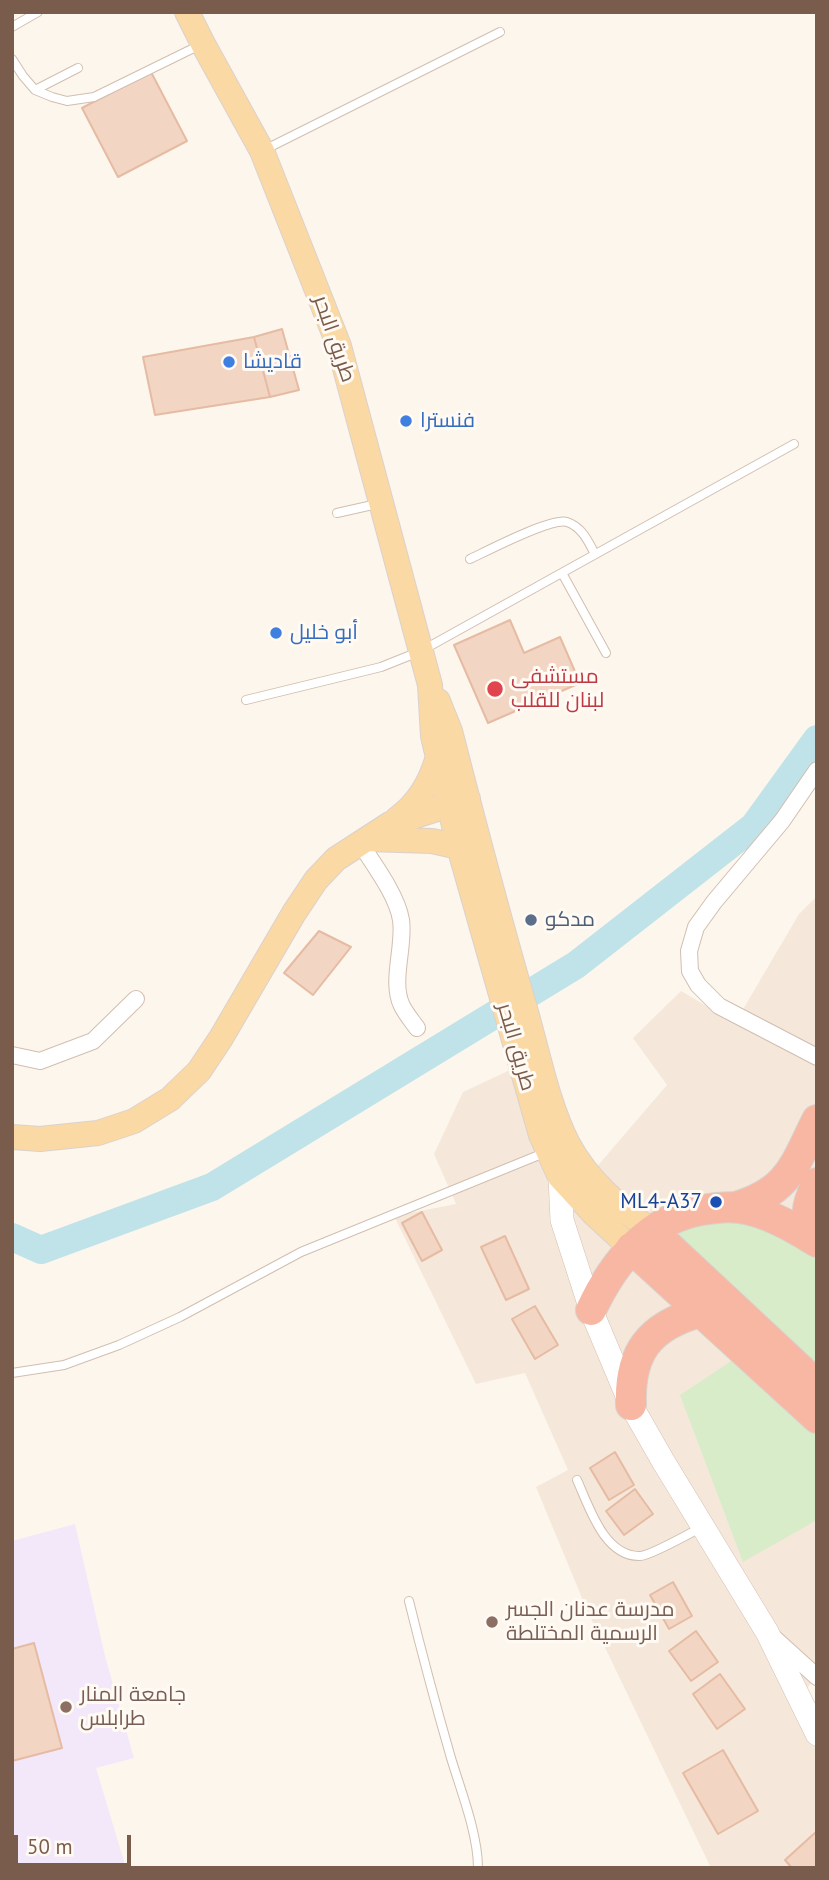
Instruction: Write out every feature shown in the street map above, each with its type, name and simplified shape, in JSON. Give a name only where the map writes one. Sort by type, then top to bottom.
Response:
[{"type":"highway","points":[[591,1310],[608,1277],[651,1249],[671,1219],[692,1212],[736,1207],[756,1201],[774,1190],[789,1175],[817,1120]]},
{"type":"highway","points":[[817,1184],[807,1207],[807,1219],[810,1232],[817,1242]]},
{"type":"highway","points":[[736,1207],[758,1212],[817,1242]]},
{"type":"highway","points":[[651,1249],[809,1385],[817,1418]]},
{"type":"highway","name":"طريق البحر","points":[[651,1249],[700,1312],[729,1339],[809,1385]]},
{"type":"highway","points":[[631,1405],[635,1363],[646,1344],[661,1328],[679,1317],[700,1312]]},
{"type":"main road","name":"طريق البحر","points":[[187,12],[262,151],[339,346],[430,685],[450,730],[459,802],[460,847],[468,876],[553,1107],[569,1144],[594,1181],[651,1249]]},
{"type":"main road","name":"طريق البحر","points":[[430,685],[431,720],[438,757],[459,802],[512,997],[541,1135],[547,1152],[560,1177],[594,1214],[651,1249]]},
{"type":"main road","points":[[12,1137],[40,1139],[98,1133],[134,1121],[170,1099],[199,1071],[221,1038],[275,944],[316,880],[336,859],[407,811],[421,796],[432,777],[438,757]]},
{"type":"main road","points":[[390,824],[459,802]]},
{"type":"main road","points":[[364,841],[439,842],[460,847]]},
{"type":"main road","points":[[418,841],[468,876]]},
{"type":"street","points":[[817,770],[782,821],[696,927],[689,951],[690,971],[698,985],[719,1006],[817,1057]]},
{"type":"street","points":[[364,841],[401,918],[398,993],[401,1004],[417,1028]]},
{"type":"street","points":[[12,1055],[40,1061],[93,1041],[136,999]]},
{"type":"street","points":[[560,1177],[562,1220],[591,1310],[631,1405],[767,1632],[817,1734]]},
{"type":"street","points":[[767,1632],[817,1676]]},
{"type":"lane","points":[[12,27],[38,12]]},
{"type":"lane","points":[[262,151],[500,32]]},
{"type":"lane","points":[[12,59],[35,90],[67,101],[94,97],[203,44]]},
{"type":"lane","points":[[35,90],[78,68]]},
{"type":"lane","points":[[246,700],[381,667],[421,651],[794,444]]},
{"type":"lane","points":[[337,513],[380,503]]},
{"type":"lane","points":[[470,559],[549,523],[565,521],[582,532],[595,554]]},
{"type":"lane","points":[[562,573],[606,653]]},
{"type":"lane","points":[[12,1373],[64,1365],[119,1345],[180,1317],[301,1252],[547,1152]]},
{"type":"lane","points":[[577,1480],[601,1530],[613,1547],[625,1554],[642,1557],[703,1527]]},
{"type":"lane","points":[[409,1601],[468,1815],[478,1868]]},
{"type":"shaded area","points":[[817,896],[817,1675],[800,1698],[817,1726],[817,1868],[711,1868],[587,1610],[536,1487],[568,1470],[525,1373],[476,1384],[394,1216],[456,1204],[434,1154],[463,1092],[542,1055],[574,1149],[594,1170],[667,1085],[633,1038],[681,991],[735,1023],[799,914]]},
{"type":"shaded area","name":"جامعة المنار طرابلس","points":[[75,1524],[105,1656],[134,1758],[96,1768],[126,1868],[12,1868],[12,1541]]},
{"type":"green space","points":[[703,1214],[817,1225],[817,1520],[743,1562],[680,1395],[760,1342],[665,1240]]},
{"type":"building","points":[[151,72],[187,141],[118,177],[82,108]]},
{"type":"building","points":[[282,329],[299,390],[270,397],[254,337]]},
{"type":"building","points":[[254,337],[270,397],[155,415],[143,357]]},
{"type":"building","points":[[510,620],[524,653],[560,637],[580,683],[488,723],[454,645]]},
{"type":"building","points":[[319,931],[351,947],[313,995],[284,973]]},
{"type":"building","points":[[422,1212],[442,1250],[422,1261],[402,1223]]},
{"type":"building","points":[[505,1236],[529,1289],[506,1300],[481,1247]]},
{"type":"building","points":[[535,1306],[558,1345],[535,1359],[512,1319]]},
{"type":"building","points":[[615,1452],[634,1485],[609,1500],[590,1468]]},
{"type":"building","points":[[635,1489],[653,1514],[624,1535],[606,1511]]},
{"type":"building","points":[[673,1582],[692,1616],[669,1629],[650,1595]]},
{"type":"building","points":[[696,1631],[718,1662],[691,1681],[669,1651]]},
{"type":"building","points":[[34,1643],[62,1748],[12,1761],[12,1649]]},
{"type":"building","points":[[720,1674],[745,1709],[717,1729],[693,1694]]},
{"type":"building","points":[[723,1750],[758,1811],[718,1834],[683,1773]]},
{"type":"building","points":[[817,1831],[817,1868],[792,1868],[785,1860]]},
{"type":"waterway","points":[[12,1237],[41,1250],[212,1187],[576,965],[754,826],[817,739]]},
{"type":"place","name":"قاديشا","points":[[229,362]]},
{"type":"place","name":"فنسترا","points":[[406,421]]},
{"type":"place","name":"أبو خليل","points":[[276,633]]},
{"type":"place","name":"مستشفى لبنان للقلب","points":[[495,689]]},
{"type":"place","name":"مدكو","points":[[531,920]]},
{"type":"place","name":"ML4-A37","points":[[716,1202]]},
{"type":"place","name":"مدرسة عدنان الجسر الرسمية المختلطة","points":[[492,1622]]},
{"type":"place","name":"جامعة المنار طرابلس","points":[[66,1707]]}]
